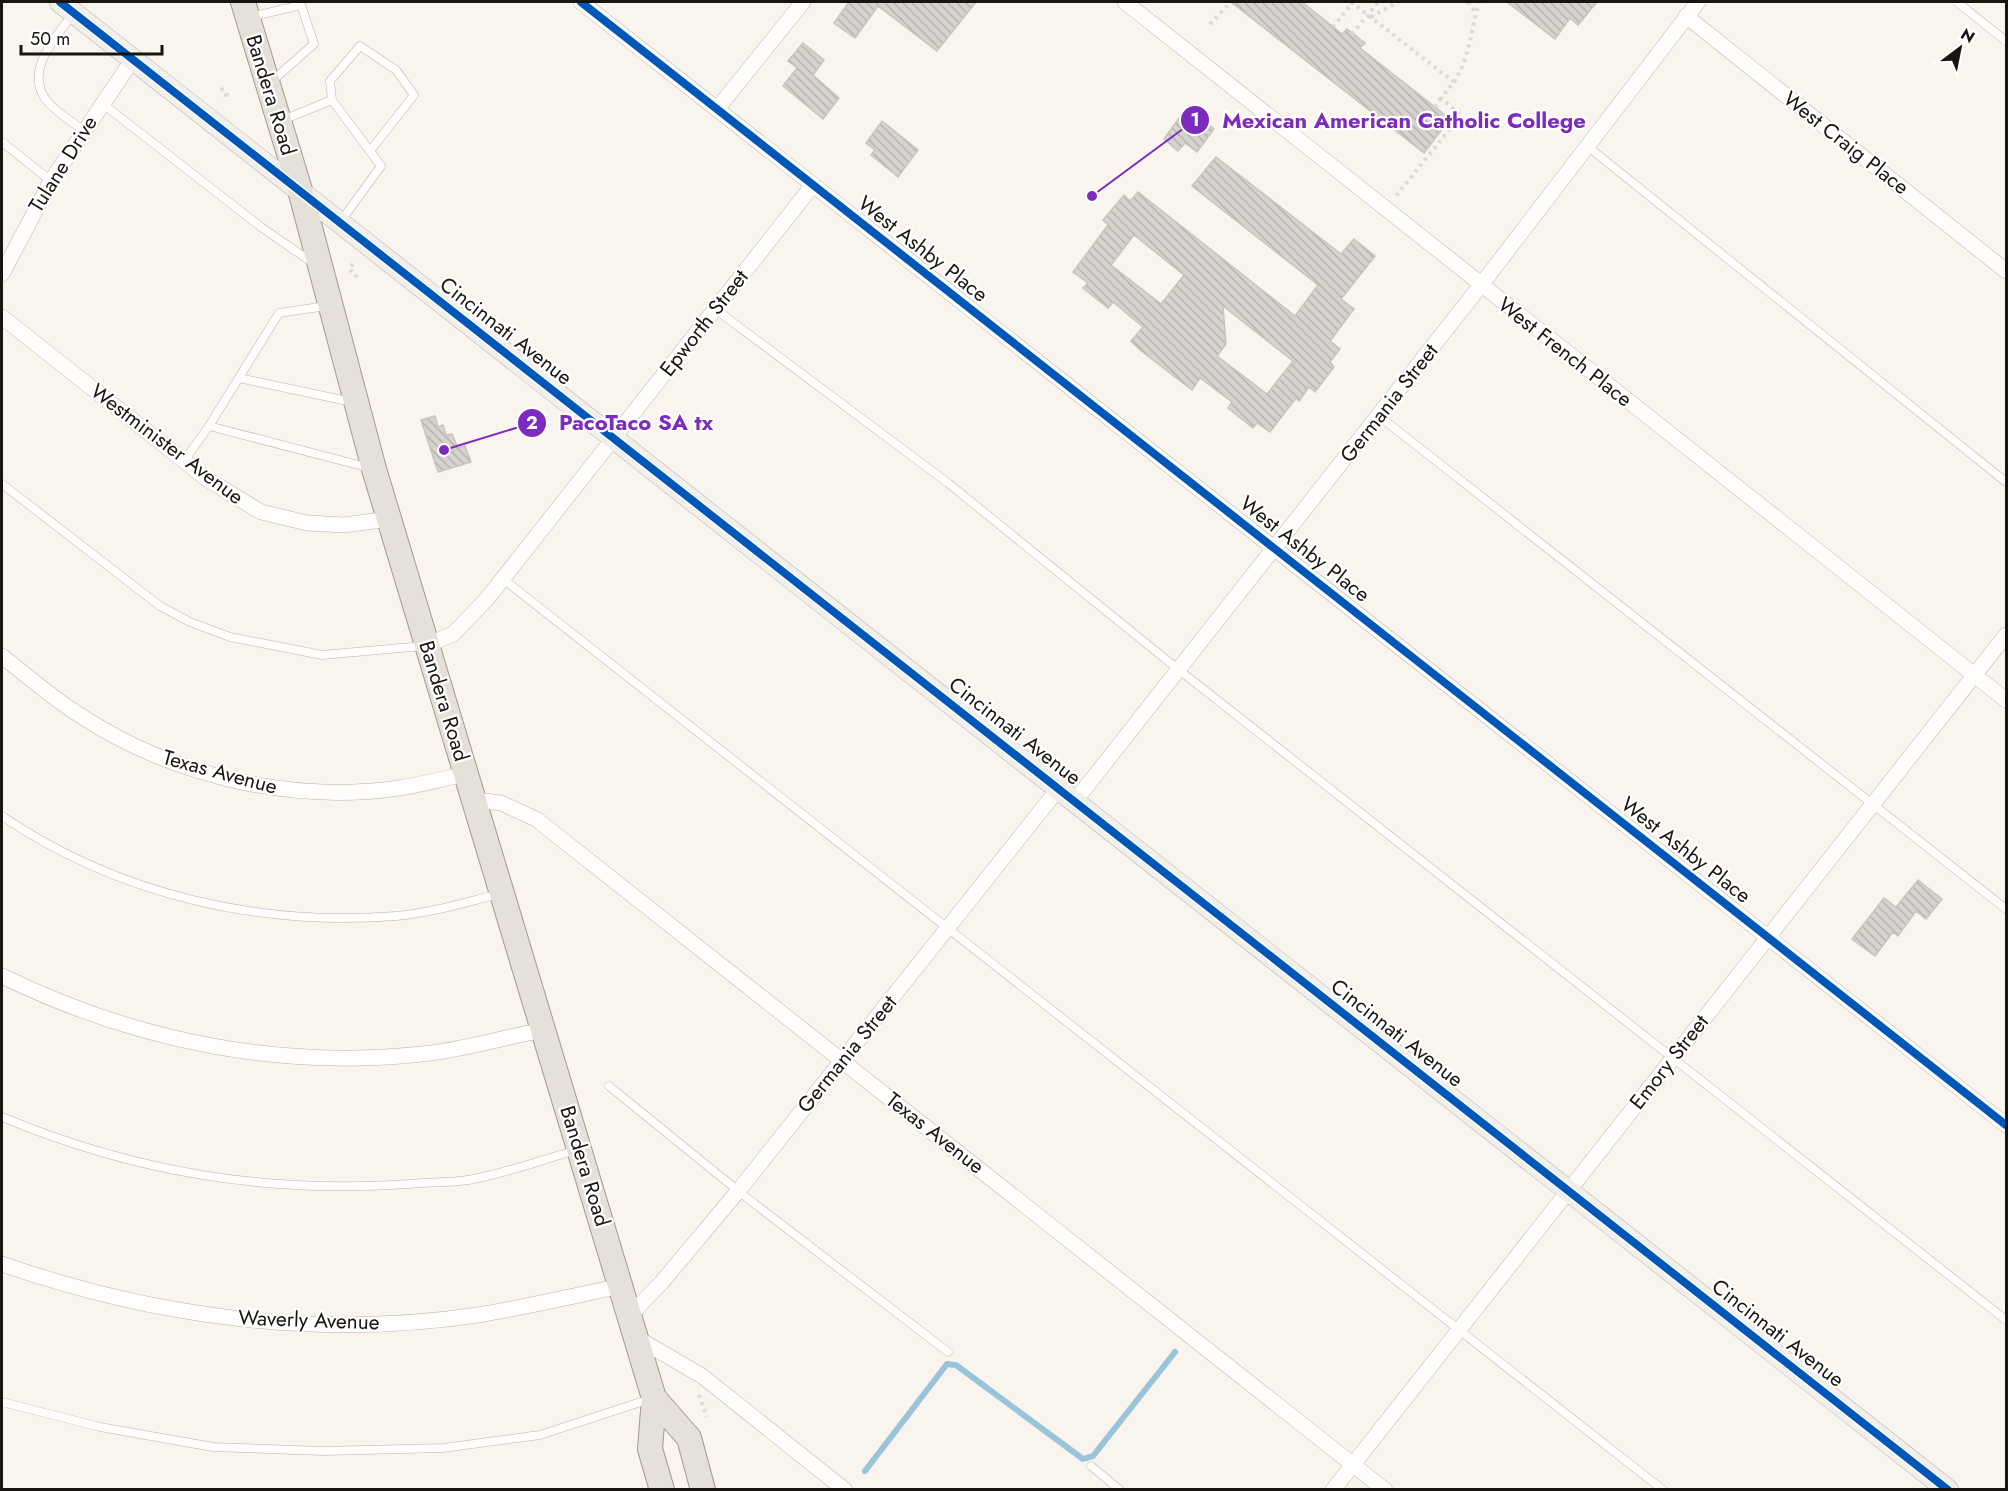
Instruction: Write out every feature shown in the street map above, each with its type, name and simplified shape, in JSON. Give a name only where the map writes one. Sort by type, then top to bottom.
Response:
[{"type":"main road","name":"Bandera Road","points":[[246,10],[300,190],[374,469],[654,1398],[650,1449],[662,1490]]},
{"type":"main road","name":"Bandera Road","points":[[654,1398],[689,1438],[703,1490]]},
{"type":"street","name":"West Ashby Place","points":[[581,2],[2007,1125]]},
{"type":"street","points":[[717,109],[803,2]]},
{"type":"street","name":"West French Place","points":[[1125,2],[2007,700]]},
{"type":"street","name":"Germania Street","points":[[630,1316],[662,1282],[739,1190],[841,1059],[947,929],[1179,670],[1481,285],[1698,2]]},
{"type":"street","name":"Cincinnati Avenue","points":[[67,7],[1948,1490]]},
{"type":"street","name":"West Craig Place","points":[[1686,16],[2007,271]]},
{"type":"street","name":"Tulane Drive","points":[[2,274],[51,181],[101,103],[133,59]]},
{"type":"street","name":"Epworth Street","points":[[427,645],[453,634],[464,625],[503,579],[813,185]]},
{"type":"street","name":"Westminister Avenue","points":[[2,317],[184,461],[224,491],[261,512],[281,519],[344,525],[389,519]]},
{"type":"street","name":"Emory Street","points":[[1333,1490],[2007,635]]},
{"type":"street","name":"Texas Avenue","points":[[2,656],[77,714],[118,738],[160,757],[251,784],[290,790],[344,792],[398,788],[466,774]]},
{"type":"street","name":"Texas Avenue","points":[[474,800],[501,803],[536,819],[1385,1490]]},
{"type":"street","points":[[2,976],[52,1000],[125,1027],[201,1045],[278,1056],[355,1058],[432,1052],[543,1030]]},
{"type":"street","name":"Waverly Avenue","points":[[2,1264],[66,1286],[168,1310],[270,1322],[416,1321],[478,1314],[621,1286]]},
{"type":"street","points":[[637,1338],[702,1376],[845,1490]]},
{"type":"lane","points":[[1957,2],[2007,41]]},
{"type":"lane","points":[[246,10],[302,5],[314,44],[268,85]]},
{"type":"lane","points":[[67,7],[44,56],[39,77],[40,88],[47,101],[83,130]]},
{"type":"lane","points":[[340,222],[381,166],[332,100],[330,81],[360,46],[396,70],[414,95],[370,151]]},
{"type":"lane","points":[[279,121],[332,100]]},
{"type":"lane","points":[[101,103],[261,227],[321,269]]},
{"type":"lane","points":[[2,142],[51,181]]},
{"type":"lane","points":[[1587,146],[2007,482]]},
{"type":"lane","points":[[184,461],[209,426],[279,314],[331,305]]},
{"type":"lane","points":[[715,309],[948,483],[1179,670],[2007,1320]]},
{"type":"lane","points":[[239,378],[357,403]]},
{"type":"lane","points":[[1379,416],[2007,909]]},
{"type":"lane","points":[[209,426],[374,469]]},
{"type":"lane","points":[[2,484],[160,606],[190,622],[230,637],[322,655],[427,645]]},
{"type":"lane","points":[[503,579],[1663,1490]]},
{"type":"lane","points":[[2,816],[71,857],[155,891],[214,906],[264,914],[340,918],[399,915],[502,893]]},
{"type":"lane","points":[[609,1086],[948,1352]]},
{"type":"lane","points":[[2,1117],[115,1157],[186,1173],[260,1184],[324,1188],[468,1180],[580,1149]]},
{"type":"lane","points":[[2,1402],[100,1427],[213,1447],[323,1451],[443,1448],[540,1435],[654,1398]]},
{"type":"lane","points":[[1091,1466],[1120,1490]]},
{"type":"path","points":[[1210,24],[1231,2]]},
{"type":"path","points":[[1333,27],[1352,2],[1454,82]]},
{"type":"path","points":[[1352,34],[1370,16],[1378,2]]},
{"type":"path","points":[[1370,16],[1398,2]]},
{"type":"path","points":[[1468,2],[1476,14]]},
{"type":"path","points":[[1435,107],[1454,82],[1464,63],[1479,2]]},
{"type":"path","points":[[221,88],[231,97]]},
{"type":"path","points":[[225,100],[226,94]]},
{"type":"path","points":[[1385,209],[1461,115],[1441,98]]},
{"type":"path","points":[[353,264],[349,269],[360,280]]},
{"type":"path","points":[[696,1386],[707,1417]]},
{"type":"building","points":[[849,2],[976,2],[937,51],[878,6],[855,38],[834,23]]},
{"type":"building","points":[[1231,2],[1302,2],[1342,34],[1347,29],[1365,43],[1360,48],[1450,119],[1424,153]]},
{"type":"building","points":[[1507,2],[1597,2],[1578,25],[1570,18],[1555,39]]},
{"type":"building","points":[[803,43],[824,60],[813,75],[839,98],[823,119],[783,86],[797,68],[788,61]]},
{"type":"building","points":[[1187,107],[1214,129],[1197,152],[1185,143],[1178,151],[1164,139]]},
{"type":"building","points":[[882,121],[918,150],[898,177],[871,155],[875,150],[866,143]]},
{"type":"building","points":[[1216,157],[1341,254],[1354,239],[1375,256],[1341,299],[1354,309],[1330,341],[1340,349],[1330,362],[1334,367],[1315,392],[1309,387],[1299,401],[1296,398],[1270,432],[1257,423],[1253,428],[1228,408],[1232,402],[1200,378],[1192,390],[1140,350],[1131,341],[1143,327],[1113,302],[1108,308],[1083,288],[1088,283],[1073,272],[1108,225],[1103,220],[1124,195],[1130,201],[1138,192],[1295,316],[1318,285],[1192,186]],"holes":[[[1134,235],[1184,275],[1161,304],[1111,265]],[[1223,306],[1293,361],[1267,394],[1217,356],[1226,344]]]},
{"type":"building","points":[[435,416],[438,427],[443,425],[446,435],[452,434],[458,448],[465,446],[471,462],[438,472],[421,420]]},
{"type":"building","points":[[1918,880],[1942,899],[1926,919],[1916,911],[1898,936],[1893,932],[1875,956],[1852,939],[1884,898],[1896,907]]},
{"type":"waterway","points":[[865,1471],[947,1364],[956,1365],[1083,1459],[1093,1456],[1175,1352]]},
{"type":"cycle path","points":[[60,2],[1948,1490]]},
{"type":"cycle path","points":[[581,2],[2006,1125]]},
{"type":"place","name":"Mexican American Catholic College","points":[[1092,196]]},
{"type":"place","name":"PacoTaco SA tx","points":[[444,450]]}]
